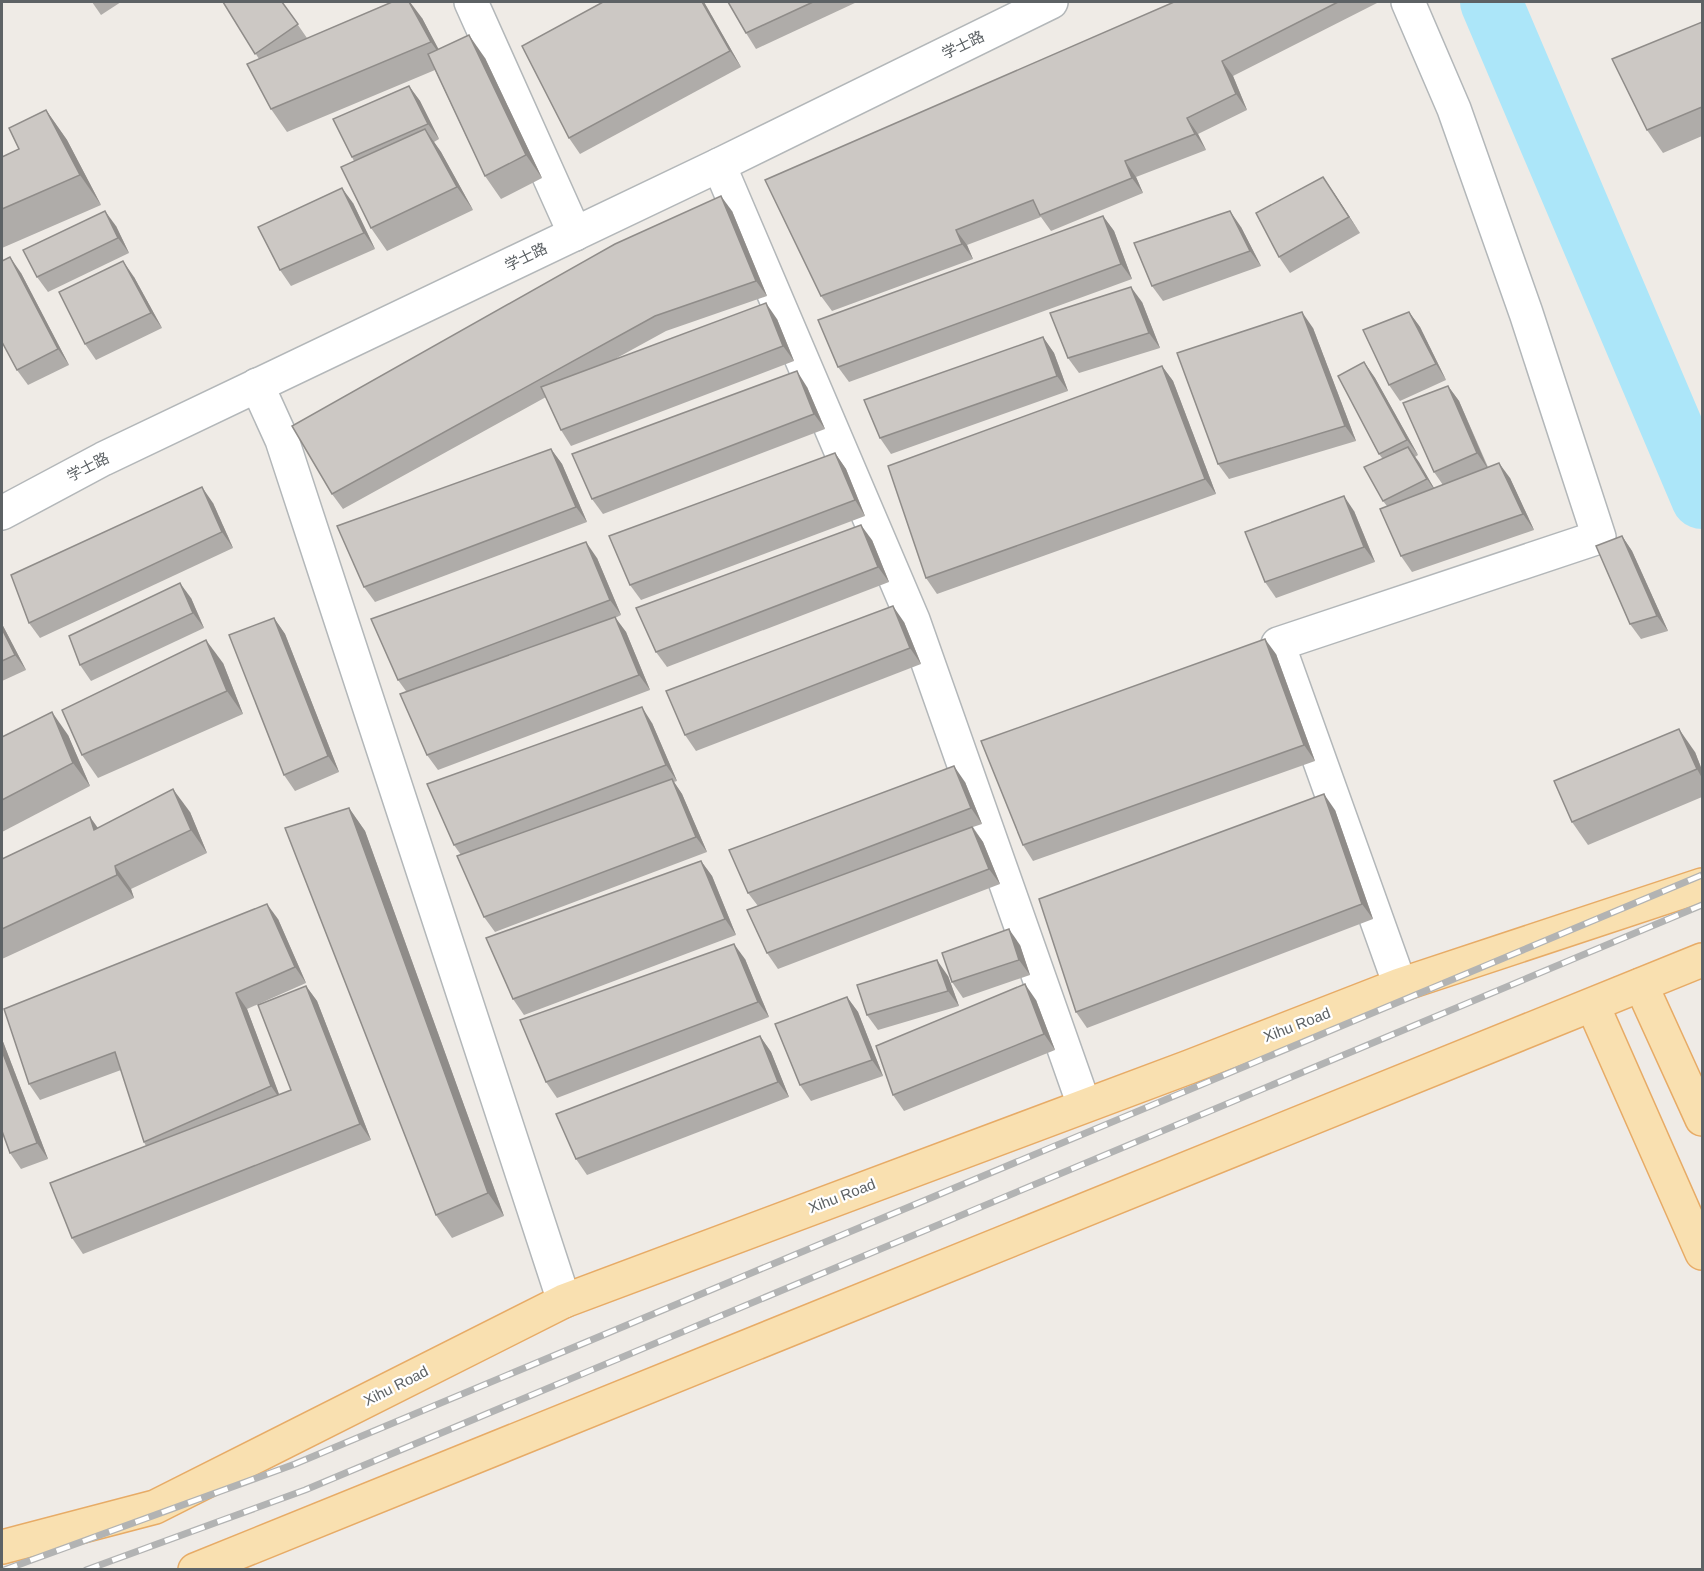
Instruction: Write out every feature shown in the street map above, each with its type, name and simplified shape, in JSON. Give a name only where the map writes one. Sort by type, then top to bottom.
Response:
[{"type":"main road","name":"Xihu Road","points":[[2,1547],[155,1507],[564,1300],[1400,985],[1702,885]]},
{"type":"main road","points":[[203,1568],[1702,960]]},
{"type":"main road","points":[[1641,985],[1702,1119]]},
{"type":"main road","points":[[1593,1006],[1702,1253]]},
{"type":"street","points":[[471,2],[575,234]]},
{"type":"street","name":"学士路","points":[[2,513],[104,459],[719,165],[1051,2]]},
{"type":"street","points":[[1400,985],[1278,644],[1599,537],[1526,313],[1462,130],[1408,2]]},
{"type":"street","points":[[719,165],[913,620],[1084,1105]]},
{"type":"street","points":[[257,386],[282,440],[564,1300]]},
{"type":"building","points":[[223,2],[282,2],[298,24],[255,54]]},
{"type":"building","points":[[392,2],[409,2],[431,42],[271,109],[247,64]]},
{"type":"building","points":[[603,2],[702,2],[730,51],[569,138],[522,46]]},
{"type":"building","points":[[728,2],[813,2],[746,33]]},
{"type":"building","points":[[1174,2],[1338,2],[1222,61],[1236,94],[1187,118],[1195,134],[1125,161],[1132,178],[1040,215],[1033,200],[956,230],[962,244],[821,296],[765,180]]},
{"type":"building","points":[[1702,22],[1702,107],[1647,130],[1612,59]]},
{"type":"building","points":[[469,35],[526,155],[485,176],[428,54]]},
{"type":"building","points":[[409,86],[428,124],[352,157],[333,119]]},
{"type":"building","points":[[46,110],[80,175],[2,209],[2,157],[19,149],[9,128]]},
{"type":"building","points":[[425,129],[457,187],[371,228],[341,167]]},
{"type":"building","points":[[1323,177],[1349,217],[1279,257],[1256,213]]},
{"type":"building","points":[[342,188],[364,233],[280,270],[258,227]]},
{"type":"building","points":[[721,196],[756,281],[655,316],[332,494],[292,426],[615,244]]},
{"type":"building","points":[[105,211],[118,238],[37,277],[23,250]]},
{"type":"building","points":[[1230,211],[1250,251],[1152,286],[1134,243]]},
{"type":"building","points":[[1103,216],[1121,264],[838,367],[818,320]]},
{"type":"building","points":[[10,257],[58,349],[17,370],[2,342],[2,261]]},
{"type":"building","points":[[123,261],[151,313],[85,344],[59,292]]},
{"type":"building","points":[[1131,287],[1149,333],[1068,358],[1050,313]]},
{"type":"building","points":[[766,303],[783,346],[561,430],[541,387]]},
{"type":"building","points":[[1302,312],[1345,426],[1218,464],[1177,353]]},
{"type":"building","points":[[1409,312],[1436,364],[1389,385],[1363,330]]},
{"type":"building","points":[[1043,337],[1057,376],[880,438],[864,400]]},
{"type":"building","points":[[1364,362],[1407,440],[1379,454],[1338,376]]},
{"type":"building","points":[[1162,366],[1205,479],[926,578],[888,466]]},
{"type":"building","points":[[797,371],[814,414],[592,499],[572,454]]},
{"type":"building","points":[[1448,386],[1477,453],[1434,472],[1403,403]]},
{"type":"building","points":[[1408,447],[1427,479],[1383,501],[1364,467]]},
{"type":"building","points":[[551,449],[576,507],[364,587],[337,526]]},
{"type":"building","points":[[835,453],[855,500],[630,585],[609,536]]},
{"type":"building","points":[[1499,463],[1523,514],[1401,556],[1380,509]]},
{"type":"building","points":[[202,487],[222,532],[29,623],[11,575]]},
{"type":"building","points":[[1344,496],[1364,547],[1265,582],[1245,532]]},
{"type":"building","points":[[861,525],[878,567],[656,652],[636,608]]},
{"type":"building","points":[[1622,536],[1657,616],[1630,624],[1596,546]]},
{"type":"building","points":[[586,542],[610,600],[398,680],[371,619]]},
{"type":"building","points":[[180,583],[193,613],[80,665],[69,636]]},
{"type":"building","points":[[893,606],[910,648],[685,735],[666,691]]},
{"type":"building","points":[[615,617],[639,675],[427,755],[400,694]]},
{"type":"building","points":[[274,618],[328,756],[284,775],[229,635]]},
{"type":"building","points":[[2,629],[15,655],[2,661]]},
{"type":"building","points":[[1265,639],[1304,745],[1023,845],[981,741]]},
{"type":"building","points":[[206,640],[227,691],[82,755],[62,710]]},
{"type":"building","points":[[642,707],[666,765],[454,845],[427,784]]},
{"type":"building","points":[[52,712],[73,763],[2,800],[2,737]]},
{"type":"building","points":[[1679,729],[1697,769],[1572,822],[1554,781]]},
{"type":"building","points":[[954,766],[971,808],[748,893],[729,850]]},
{"type":"building","points":[[672,779],[696,837],[484,917],[457,856]]},
{"type":"building","points":[[173,789],[191,830],[115,866],[117,875],[2,929],[2,859],[90,817],[94,830]]},
{"type":"building","points":[[1324,794],[1362,904],[1076,1012],[1039,899]]},
{"type":"building","points":[[349,808],[488,1193],[436,1215],[285,828]]},
{"type":"building","points":[[972,827],[989,869],[767,953],[747,910]]},
{"type":"building","points":[[701,861],[725,919],[513,999],[486,938]]},
{"type":"building","points":[[267,904],[295,967],[236,993],[271,1086],[144,1142],[115,1052],[29,1084],[4,1009]]},
{"type":"building","points":[[1009,929],[1019,960],[952,982],[942,953]]},
{"type":"building","points":[[734,944],[758,1002],[546,1082],[520,1020]]},
{"type":"building","points":[[937,960],[948,991],[867,1015],[857,985]]},
{"type":"building","points":[[1025,984],[1044,1034],[893,1095],[876,1046]]},
{"type":"building","points":[[306,986],[360,1124],[72,1238],[50,1183],[291,1090],[258,1005]]},
{"type":"building","points":[[847,997],[872,1060],[800,1085],[775,1024]]},
{"type":"building","points":[[760,1036],[778,1082],[576,1159],[556,1114]]},
{"type":"building","points":[[2,1051],[37,1143],[10,1153],[2,1131]]},
{"type":"waterway","points":[[1491,2],[1702,498]]},
{"type":"railway","points":[[4,1570],[295,1464],[1702,875]]},
{"type":"railway","points":[[86,1570],[305,1490],[1702,905]]}]
